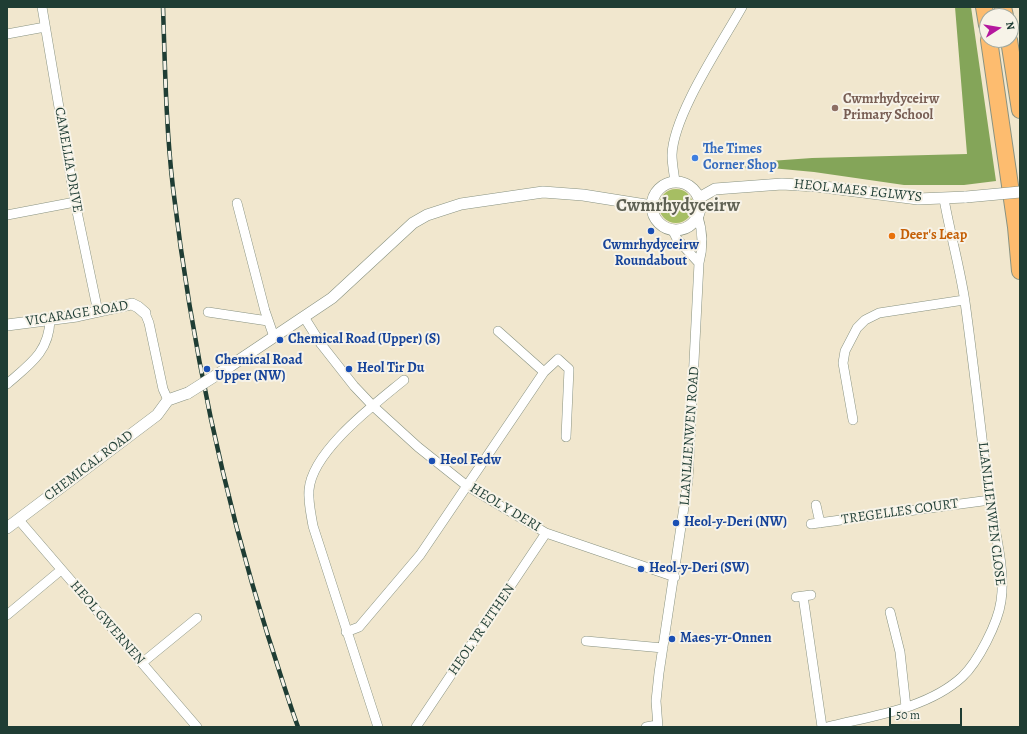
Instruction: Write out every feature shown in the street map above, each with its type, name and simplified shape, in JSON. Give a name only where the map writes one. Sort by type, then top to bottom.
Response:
[{"type":"highway","points":[[990,48],[1016,227],[1020,271]]},
{"type":"highway","points":[[1010,48],[1020,110]]},
{"type":"street","name":"CAMELLIA DRIVE","points":[[42,7],[75,202],[98,312]]},
{"type":"street","points":[[675,182],[672,154],[680,122],[690,98],[742,7]]},
{"type":"street","points":[[7,34],[45,27]]},
{"type":"street","points":[[675,182],[689,186],[699,198],[700,207],[698,217],[692,224],[683,229],[672,230],[662,226],[654,217],[652,206],[654,197],[659,190],[666,184],[675,182]]},
{"type":"street","name":"HEOL MAES EGLWYS","points":[[699,198],[715,189],[782,184],[816,186],[918,199],[966,197],[1020,192]]},
{"type":"street","points":[[145,313],[149,323],[163,389],[168,400],[188,393],[332,298],[412,223],[444,209],[461,204],[543,192],[583,195],[652,206]]},
{"type":"street","name":"LLANLLIENWEN CLOSE","points":[[828,727],[855,724],[906,707],[926,699],[962,677],[976,658],[992,631],[1001,601],[1001,567],[990,500],[964,300],[944,198]]},
{"type":"street","points":[[7,215],[75,202]]},
{"type":"street","points":[[237,203],[268,321],[274,337]]},
{"type":"street","name":"LLANLLIENWEN ROAD","points":[[657,726],[656,701],[688,480],[699,263],[702,252],[701,226],[698,217]]},
{"type":"street","points":[[672,230],[677,239],[699,263]]},
{"type":"street","points":[[854,420],[843,363],[845,351],[857,328],[865,320],[879,313],[964,300]]},
{"type":"street","name":"VICARAGE ROAD","points":[[7,325],[98,312],[132,304],[138,306],[145,313]]},
{"type":"street","points":[[208,312],[268,321]]},
{"type":"street","name":"HEOL Y DERI","points":[[304,317],[321,344],[349,380],[373,406],[418,447],[467,486],[546,533],[675,577]]},
{"type":"street","points":[[7,384],[37,357],[50,335],[50,320]]},
{"type":"street","points":[[498,331],[544,372]]},
{"type":"street","points":[[346,632],[359,627],[420,555],[544,372],[558,359],[570,369],[566,437]]},
{"type":"street","points":[[378,727],[346,632],[313,526],[309,508],[309,489],[314,473],[324,454],[373,406],[404,380]]},
{"type":"street","name":"CHEMICAL ROAD","points":[[7,528],[157,415],[168,400]]},
{"type":"street","name":"TREGELLES COURT","points":[[816,505],[816,523],[990,500]]},
{"type":"street","name":"HEOL GWERNEN","points":[[18,519],[196,727]]},
{"type":"street","name":"HEOL YR EITHEN","points":[[416,727],[546,533]]},
{"type":"street","points":[[7,615],[61,570]]},
{"type":"street","points":[[803,596],[822,727]]},
{"type":"street","points":[[890,612],[902,651],[906,707]]},
{"type":"street","points":[[142,664],[197,618]]},
{"type":"street","points":[[586,641],[663,648]]},
{"type":"street","points":[[646,727],[657,726]]},
{"type":"green space","points":[[955,7],[971,7],[996,181],[964,185],[904,185],[814,172],[771,168],[746,169],[742,163],[812,158],[967,154]]},
{"type":"green space","points":[[676,189],[688,194],[693,206],[688,218],[676,223],[664,218],[659,206],[664,194]]},
{"type":"railway","points":[[163,7],[166,98],[173,188],[180,245],[199,358],[222,470],[236,526],[251,581],[298,727]]},
{"type":"place","name":"Cwmrhydyceirw Primary School","points":[[835,108]]},
{"type":"place","name":"The Times Corner Shop","points":[[695,158]]},
{"type":"place","name":"Cwmrhydyceirw Roundabout","points":[[651,231]]},
{"type":"place","name":"Deer's Leap","points":[[892,236]]},
{"type":"place","name":"Chemical Road (Upper) (S)","points":[[280,340]]},
{"type":"place","name":"Chemical Road Upper (NW)","points":[[207,369]]},
{"type":"place","name":"Heol Tir Du","points":[[349,369]]},
{"type":"place","name":"Heol Fedw","points":[[432,461]]},
{"type":"place","name":"Heol-y-Deri (NW)","points":[[676,523]]},
{"type":"place","name":"Heol-y-Deri (SW)","points":[[641,569]]},
{"type":"place","name":"Maes-yr-Onnen","points":[[672,639]]},
{"type":"district","name":"Cwmrhydyceirw","points":[[678,207]]}]
